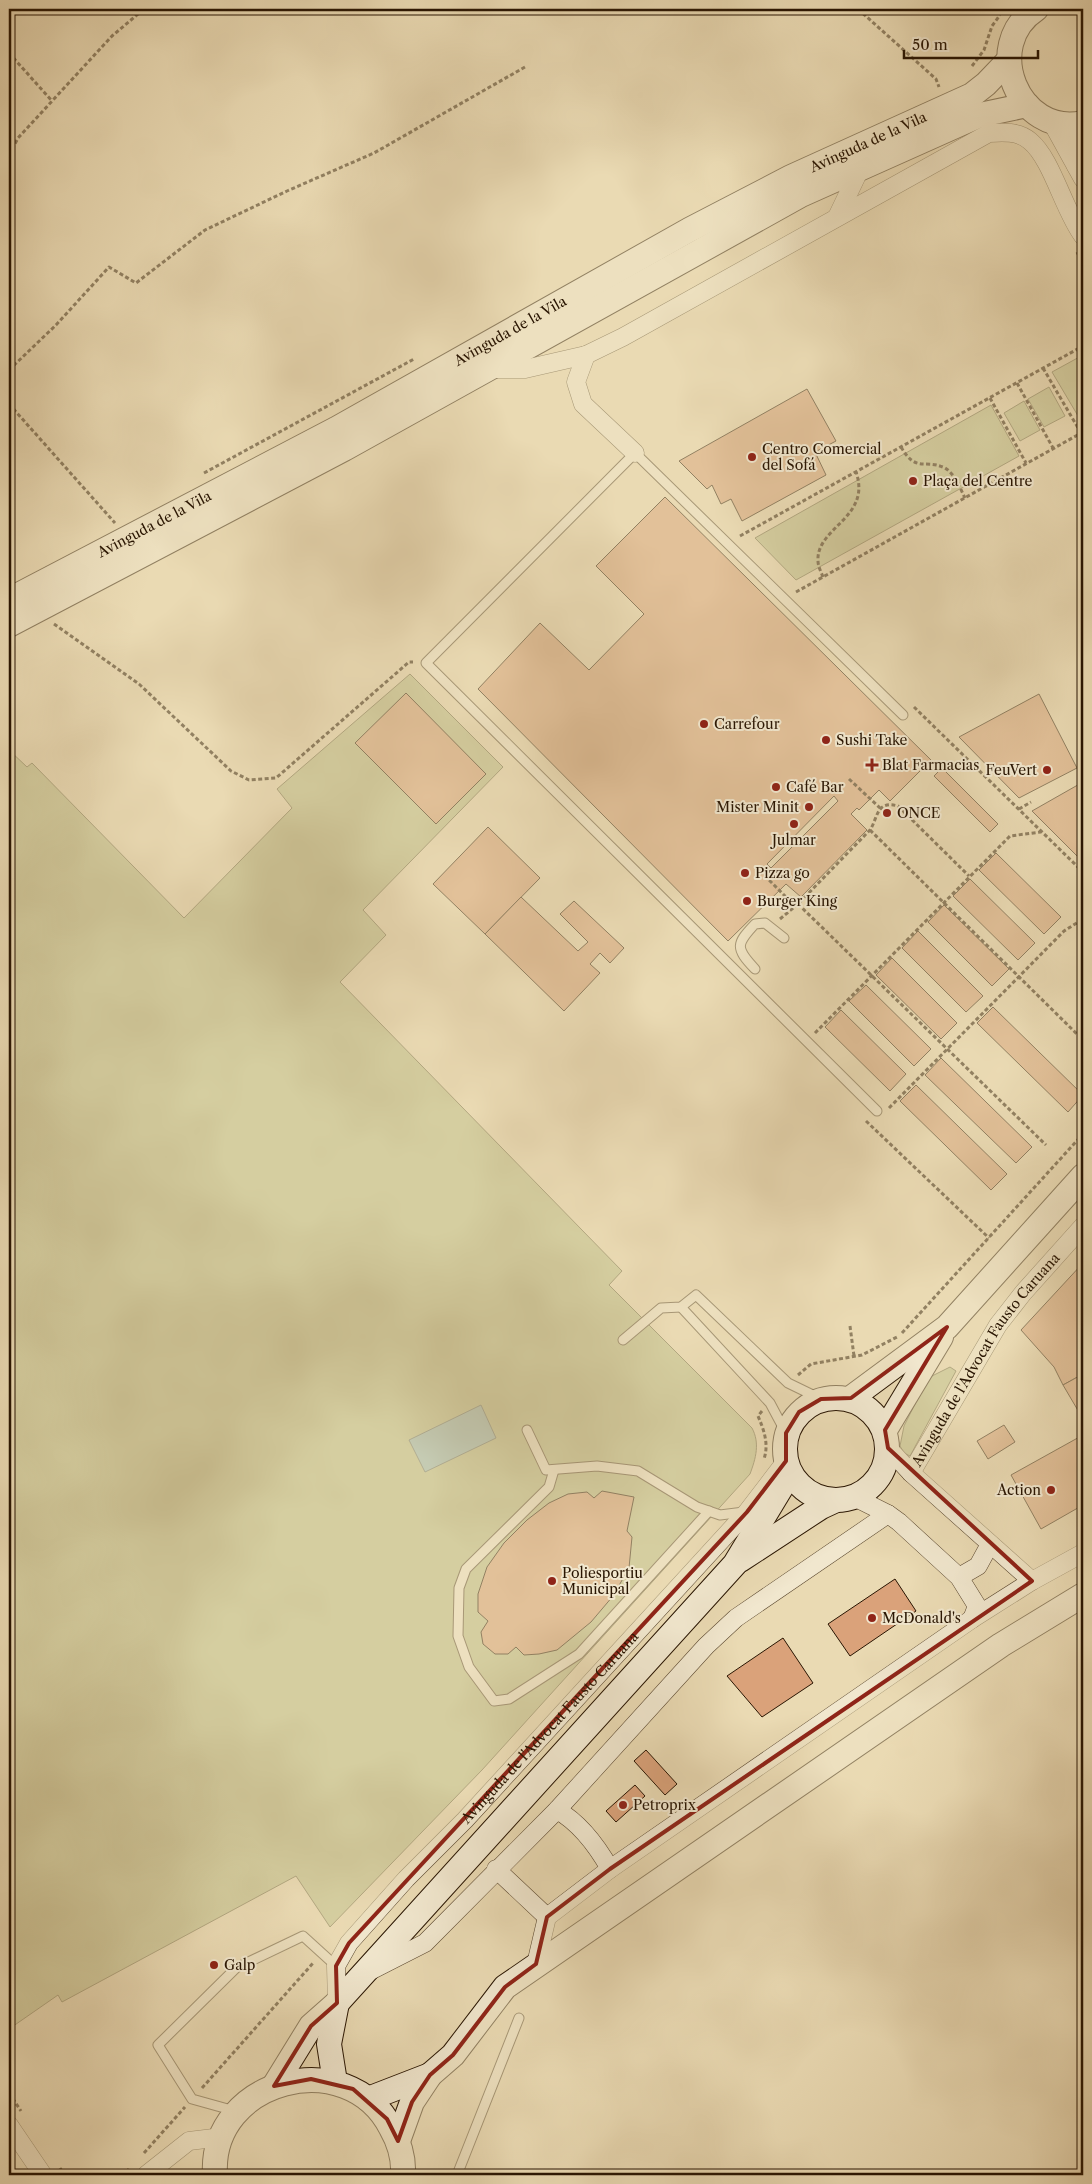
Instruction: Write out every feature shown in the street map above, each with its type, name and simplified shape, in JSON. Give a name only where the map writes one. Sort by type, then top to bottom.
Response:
[{"type":"street","points":[[1036,9],[1018,27],[1011,44],[1009,60],[1013,85],[1027,105],[1051,121],[1081,123],[1080,173]]},
{"type":"street","name":"Avinguda de la Vila","points":[[9,600],[336,429],[689,230],[791,176],[972,95],[986,84],[1009,60]]},
{"type":"street","name":"Avinguda de la Vila","points":[[9,625],[344,449],[784,204],[980,115],[1027,105]]},
{"type":"street","points":[[1051,121],[1080,173]]},
{"type":"street","name":"Avinguda de la Vila","points":[[487,369],[525,369],[586,355],[623,337],[984,135],[1007,132],[1029,140],[1041,154],[1083,236]]},
{"type":"street","points":[[837,217],[860,169]]},
{"type":"street","points":[[586,355],[576,382],[583,404],[635,454]]},
{"type":"street","points":[[851,1398],[947,1327],[1083,1176]]},
{"type":"street","name":"Avinguda de l'Advocat Fausto Caruana","points":[[911,1473],[995,1329],[1023,1292],[1083,1226]]},
{"type":"street","points":[[844,1499],[869,1489],[883,1471],[887,1439],[947,1327]]},
{"type":"street","points":[[972,1620],[977,1606],[959,1577],[888,1514],[844,1499],[808,1493],[788,1467],[786,1433],[799,1412],[821,1398],[851,1398],[872,1410],[887,1439],[911,1473],[1032,1581]]},
{"type":"street","name":"Avinguda de l'Advocat Fausto Caruana","points":[[336,1966],[349,1943],[406,1879],[465,1820],[788,1467]]},
{"type":"street","name":"Avinguda de l'Advocat Fausto Caruana","points":[[274,2086],[311,2026],[337,2003],[734,1564],[788,1467]]},
{"type":"street","name":"Avinguda de l'Advocat Fausto Caruana","points":[[734,1564],[821,1507],[844,1499]]},
{"type":"street","points":[[363,1974],[425,1943],[557,1810],[706,1646],[736,1618],[888,1514]]},
{"type":"street","points":[[959,1577],[978,1566],[990,1544]]},
{"type":"street","points":[[536,1964],[546,1917],[610,1869],[972,1620],[1032,1581],[1083,1553]]},
{"type":"street","points":[[398,2140],[412,2102],[430,2076],[453,2055],[504,1988],[536,1964],[1001,1645],[1083,1595]]},
{"type":"street","points":[[557,1810],[571,1818],[602,1855],[610,1869]]},
{"type":"street","points":[[496,1870],[546,1917]]},
{"type":"street","points":[[336,1966],[337,2003],[330,2044],[336,2082]]},
{"type":"street","points":[[368,2099],[430,2076]]},
{"type":"street","points":[[214,2174],[222,2136],[238,2112],[252,2098],[274,2086],[312,2079],[336,2082],[353,2089],[368,2099],[387,2119],[398,2140],[403,2168],[402,2175]]},
{"type":"street","points":[[9,2125],[43,2175]]},
{"type":"street","points":[[146,2175],[189,2141],[222,2136]]},
{"type":"lane","points":[[880,1114],[426,663],[635,454],[903,715]]},
{"type":"lane","points":[[755,969],[739,948],[741,939],[755,924],[765,923],[784,938]]},
{"type":"lane","points":[[623,1340],[661,1308],[681,1307],[696,1295],[788,1383],[821,1398]]},
{"type":"lane","points":[[681,1307],[770,1403],[786,1433]]},
{"type":"lane","points":[[527,1430],[546,1470],[597,1466],[638,1471],[696,1507],[720,1515],[747,1512]]},
{"type":"lane","points":[[554,1470],[549,1486],[466,1569],[459,1588],[458,1636],[469,1667],[494,1701],[509,1699],[579,1654],[708,1511]]},
{"type":"lane","points":[[720,1515],[725,1536]]},
{"type":"lane","points":[[238,2112],[192,2099],[158,2045],[236,1968],[303,1936],[336,1966]]},
{"type":"lane","points":[[457,2175],[519,2018]]},
{"type":"path","points":[[9,155],[18,138],[112,36],[144,9]]},
{"type":"path","points":[[858,9],[936,79],[940,88]]},
{"type":"path","points":[[9,53],[52,101]]},
{"type":"path","points":[[9,370],[56,325],[109,267],[136,283],[205,230],[374,153],[525,67]]},
{"type":"path","points":[[740,536],[1083,346]]},
{"type":"path","points":[[796,592],[1082,432],[1043,368]]},
{"type":"path","points":[[1016,383],[1053,448]]},
{"type":"path","points":[[990,398],[1026,463]]},
{"type":"path","points":[[9,404],[113,522],[130,536]]},
{"type":"path","points":[[901,447],[908,458],[917,464],[944,468],[951,473],[965,498]]},
{"type":"path","points":[[823,577],[818,562],[819,552],[827,538],[850,513],[861,485],[856,472]]},
{"type":"path","points":[[732,529],[747,543]]},
{"type":"path","points":[[789,585],[803,598]]},
{"type":"path","points":[[35,611],[139,684],[231,772],[249,780],[276,778],[409,662],[426,663]]},
{"type":"path","points":[[907,701],[1083,872]]},
{"type":"path","points":[[849,779],[880,808]]},
{"type":"path","points":[[1019,810],[1031,802]]},
{"type":"path","points":[[880,808],[898,806],[969,876]]},
{"type":"path","points":[[771,926],[796,905],[870,830],[880,808]]},
{"type":"path","points":[[870,830],[1083,1040]]},
{"type":"path","points":[[808,1041],[1010,836],[1041,831]]},
{"type":"path","points":[[760,871],[872,975],[1046,1145]]},
{"type":"path","points":[[872,1126],[880,1114],[1018,976],[1064,931],[1083,919]]},
{"type":"path","points":[[971,1220],[989,1238]]},
{"type":"path","points":[[850,1326],[854,1356]]},
{"type":"highlighted area","points":[[947,1327],[885,1430],[888,1448],[1032,1581],[610,1869],[547,1917],[536,1964],[505,1987],[453,2055],[430,2075],[412,2102],[398,2141],[387,2119],[353,2089],[311,2079],[274,2086],[311,2026],[337,2003],[336,1966],[349,1943],[747,1512],[786,1461],[786,1433],[799,1412],[821,1399],[851,1398]]},
{"type":"green space","points":[[1083,355],[1083,420],[1081,421],[1052,372]]},
{"type":"green space","points":[[1049,387],[1065,416],[1044,427],[1028,399]]},
{"type":"green space","points":[[1024,401],[1040,430],[1020,441],[1004,413]]},
{"type":"green space","points":[[991,405],[1019,456],[796,580],[755,538]]},
{"type":"green space","points":[[410,674],[503,767],[363,910],[386,935],[340,982],[622,1271],[609,1285],[752,1428],[756,1439],[754,1462],[750,1474],[482,1770],[330,1927],[296,1876],[62,2002],[58,1995],[9,2029],[9,750],[27,767],[32,763],[184,918],[292,808],[277,789]]},
{"type":"green space","points":[[950,1367],[956,1371],[910,1456],[904,1453],[900,1446],[904,1426],[928,1378]]},
{"type":"water","points":[[481,1405],[496,1438],[425,1472],[409,1440]]},
{"type":"building","name":"Centro Comercial del Sofá","points":[[807,389],[836,441],[815,452],[826,475],[742,521],[731,499],[721,504],[712,485],[707,489],[679,461]]},
{"type":"building","name":"Carrefour","points":[[665,497],[931,760],[890,801],[879,790],[859,810],[857,808],[851,814],[867,830],[801,897],[786,884],[728,941],[478,689],[540,623],[589,670],[644,614],[596,566]],"holes":[[[834,796],[838,801],[771,868],[767,864]]]},
{"type":"building","points":[[406,693],[486,774],[436,824],[355,743]]},
{"type":"building","points":[[1039,694],[1077,768],[1019,798],[959,737]]},
{"type":"building","points":[[942,768],[998,824],[990,832],[934,776]]},
{"type":"building","points":[[1083,782],[1083,862],[1032,811]]},
{"type":"building","name":"ONCE","points":[[886,811],[891,815],[887,819],[883,815]]},
{"type":"building","points":[[488,827],[540,878],[485,934],[433,884]]},
{"type":"building","points":[[996,853],[1061,917],[1044,934],[979,870]]},
{"type":"building","points":[[970,879],[1035,943],[1018,960],[953,896]]},
{"type":"building","points":[[521,897],[578,951],[588,942],[560,914],[574,901],[624,948],[610,963],[600,953],[590,964],[600,973],[564,1011],[485,934]]},
{"type":"building","points":[[944,905],[1009,969],[992,986],[928,922]]},
{"type":"building","points":[[918,931],[983,996],[966,1012],[902,948]]},
{"type":"building","points":[[892,958],[957,1023],[941,1039],[876,975]]},
{"type":"building","points":[[866,985],[931,1049],[914,1066],[849,1001]]},
{"type":"building","points":[[993,1007],[1083,1095],[1068,1112],[977,1023]]},
{"type":"building","points":[[841,1010],[906,1074],[890,1091],[825,1027]]},
{"type":"building","points":[[941,1058],[1032,1147],[1016,1163],[925,1075]]},
{"type":"building","points":[[916,1085],[1007,1174],[991,1190],[900,1101]]},
{"type":"building","points":[[1083,1263],[1083,1374],[1063,1385],[1054,1367],[1021,1330]]},
{"type":"building","points":[[1083,1374],[1083,1419],[1063,1385]]},
{"type":"building","points":[[1004,1425],[1015,1442],[988,1459],[977,1441]]},
{"type":"building","name":"Action","points":[[1083,1435],[1083,1505],[1041,1529],[1011,1475]]},
{"type":"building","name":"Poliesportiu Municipal","points":[[602,1491],[634,1497],[627,1531],[632,1537],[629,1568],[613,1596],[591,1622],[557,1650],[524,1655],[516,1647],[508,1654],[495,1654],[483,1644],[481,1632],[488,1621],[478,1612],[478,1594],[487,1567],[504,1543],[527,1520],[549,1503],[568,1494],[587,1492],[594,1498]]},
{"type":"building","name":"McDonald's","points":[[895,1579],[916,1611],[850,1656],[828,1624]]},
{"type":"building","points":[[783,1638],[813,1683],[762,1717],[727,1676]]},
{"type":"building","points":[[646,1750],[677,1784],[665,1795],[634,1761]]},
{"type":"building","points":[[635,1785],[645,1796],[616,1822],[606,1811]]},
{"type":"place","name":"Centro Comercial del Sofá","points":[[752,457]]},
{"type":"place","name":"Plaça del Centre","points":[[913,481]]},
{"type":"place","name":"Carrefour","points":[[704,724]]},
{"type":"place","name":"Sushi Take","points":[[826,740]]},
{"type":"place","name":"Blat Farmacias","points":[[872,765]]},
{"type":"place","name":"FeuVert","points":[[1047,770]]},
{"type":"place","name":"Café Bar","points":[[776,787]]},
{"type":"place","name":"Mister Minit","points":[[809,807]]},
{"type":"place","name":"ONCE","points":[[887,813]]},
{"type":"place","name":"Julmar","points":[[794,824]]},
{"type":"place","name":"Pizza go","points":[[745,873]]},
{"type":"place","name":"Burger King","points":[[747,901]]},
{"type":"place","name":"Action","points":[[1051,1490]]},
{"type":"place","name":"Poliesportiu Municipal","points":[[552,1581]]},
{"type":"place","name":"McDonald's","points":[[872,1618]]},
{"type":"place","name":"Petroprix","points":[[623,1805]]},
{"type":"place","name":"Galp","points":[[214,1965]]}]
